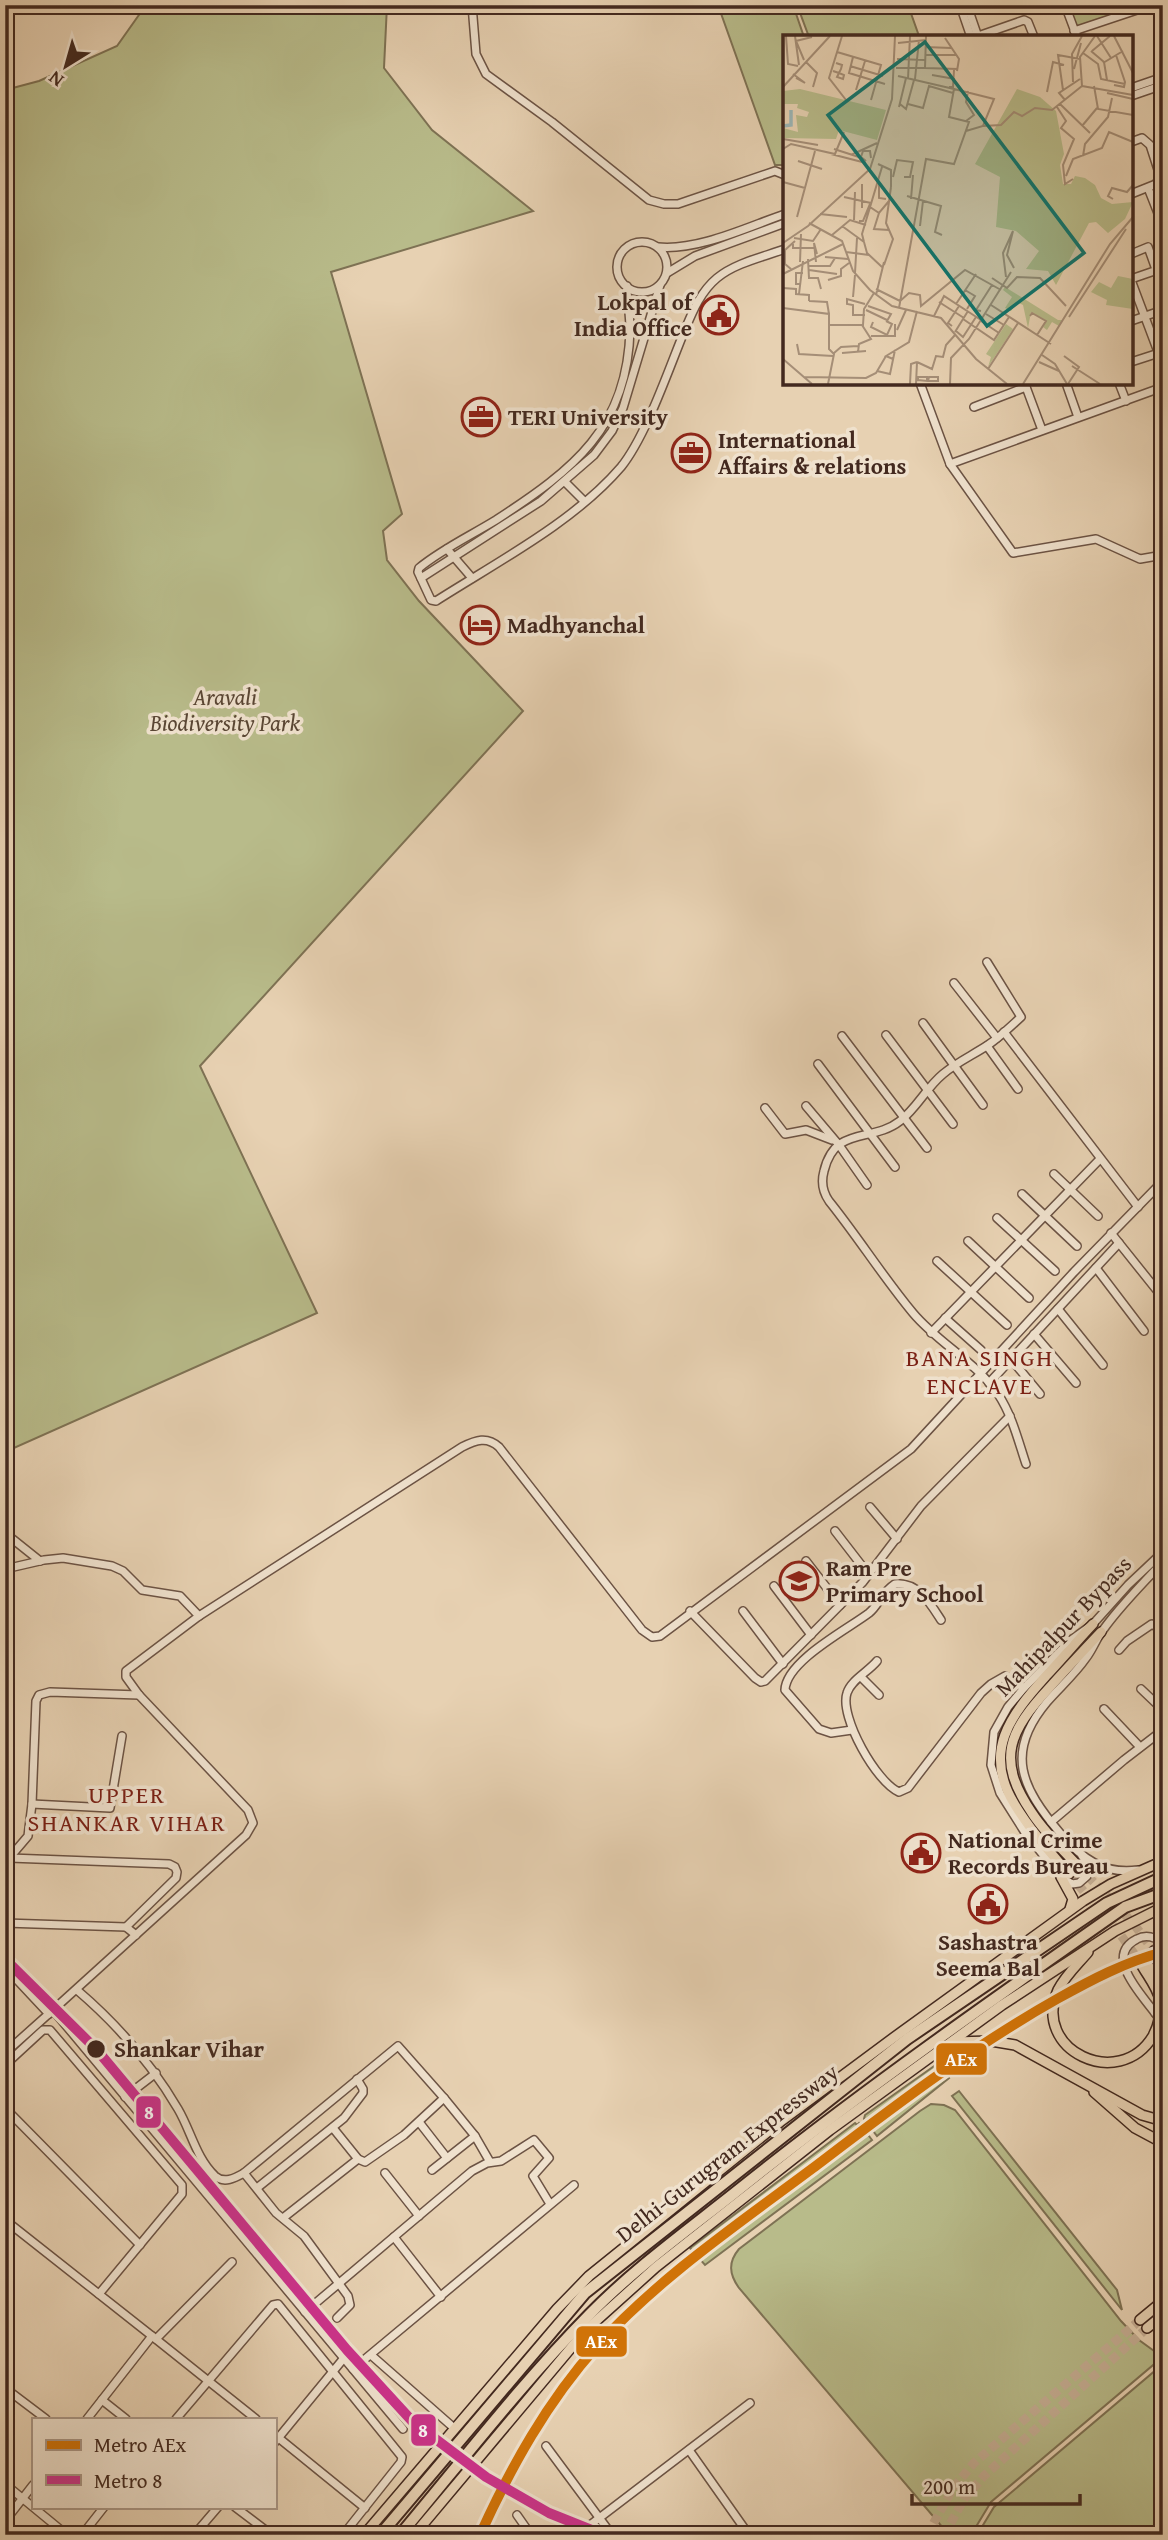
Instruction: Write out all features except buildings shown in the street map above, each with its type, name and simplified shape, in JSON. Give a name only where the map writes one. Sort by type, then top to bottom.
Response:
[{"type":"highway","name":"Delhi-Gurugram Expressway","points":[[380,2535],[584,2293],[907,2039],[1107,1903],[1163,1877]]},
{"type":"highway","name":"Delhi-Gurugram Expressway","points":[[400,2535],[525,2386],[589,2314],[627,2278],[793,2146],[914,2055],[1125,1907],[1163,1893]]},
{"type":"main road","points":[[1069,1911],[1073,1899],[1065,1875],[1014,1804],[1003,1779],[1000,1752],[1008,1724],[1018,1708],[1093,1624]]},
{"type":"main road","points":[[1077,1866],[1022,1798],[1013,1774],[1012,1741],[1027,1713],[1101,1632]]},
{"type":"main road","points":[[364,2535],[557,2309],[589,2276],[780,2122],[900,2032],[1069,1911],[1111,1884],[1163,1861]]},
{"type":"main road","points":[[414,2535],[586,2330],[656,2267],[830,2130],[1002,2005],[1096,1943],[1136,1919],[1163,1907]]},
{"type":"main road","points":[[1096,1943],[1063,1981],[1053,2003],[1054,2021],[1061,2038],[1084,2057],[1100,2062],[1124,2060],[1141,2050],[1153,2035],[1160,2013],[1160,2001],[1141,1961],[1163,1982]]},
{"type":"main road","points":[[954,2042],[1004,2042],[1026,2050],[1142,2115],[1163,2122]]},
{"type":"main road","points":[[1056,2066],[1086,2086],[1135,2128],[1163,2143]]},
{"type":"main road","points":[[1140,2320],[1163,2301]]},
{"type":"main road","points":[[1147,2328],[1163,2315]]},
{"type":"street","points":[[471,5],[476,54],[486,74],[552,122],[649,200],[678,204],[775,172],[783,174]]},
{"type":"street","points":[[960,5],[975,35]]},
{"type":"street","points":[[967,5],[976,35]]},
{"type":"street","points":[[1065,5],[1076,34],[1152,5]]},
{"type":"street","points":[[1160,5],[1163,14]]},
{"type":"street","points":[[979,35],[1024,20],[1028,22],[1033,35]]},
{"type":"street","points":[[1133,88],[1163,77]]},
{"type":"street","points":[[1133,95],[1163,85]]},
{"type":"street","points":[[1133,141],[1142,138],[1147,142],[1160,172],[1156,184],[1133,193]]},
{"type":"street","points":[[1148,188],[1163,226]]},
{"type":"street","points":[[783,215],[698,243],[657,247],[641,242],[630,245],[623,251],[617,267],[626,286],[630,327],[619,395],[605,427],[582,454],[548,484],[419,568],[418,572],[429,599],[434,601],[565,519],[620,467],[632,451],[699,299],[717,278],[734,268],[783,250]]},
{"type":"street","points":[[421,578],[541,502],[604,443],[624,408],[660,285],[667,272],[695,256],[783,224]]},
{"type":"street","points":[[657,247],[666,260],[667,272]]},
{"type":"street","points":[[1133,253],[1148,247],[1160,269],[1163,289]]},
{"type":"street","points":[[1133,278],[1160,269]]},
{"type":"street","points":[[1133,284],[1161,352],[1163,365]]},
{"type":"street","points":[[626,286],[644,292],[660,285]]},
{"type":"street","points":[[1133,320],[1163,310]]},
{"type":"street","points":[[1133,361],[1161,352]]},
{"type":"street","points":[[921,385],[950,464],[1013,553],[1096,538],[1140,559],[1163,555]]},
{"type":"street","points":[[974,407],[1026,385],[1042,430]]},
{"type":"street","points":[[1067,385],[1078,417]]},
{"type":"street","points":[[1120,385],[1126,401]]},
{"type":"street","points":[[950,464],[1163,387]]},
{"type":"street","points":[[565,482],[584,501]]},
{"type":"street","points":[[447,549],[472,578]]},
{"type":"street","points":[[987,962],[1021,1015],[1004,1032],[953,1066],[926,1089],[903,1118],[891,1126],[837,1143],[825,1166],[822,1180],[825,1195],[903,1301],[932,1333],[989,1383],[1010,1416],[1026,1464]]},
{"type":"street","points":[[954,983],[996,1038]]},
{"type":"street","points":[[923,1023],[983,1105]]},
{"type":"street","points":[[1004,1032],[1138,1207]]},
{"type":"street","points":[[886,1035],[953,1124]]},
{"type":"street","points":[[842,1036],[927,1149]]},
{"type":"street","points":[[986,1046],[1018,1089]]},
{"type":"street","points":[[818,1065],[895,1167]]},
{"type":"street","points":[[806,1106],[867,1185]]},
{"type":"street","points":[[765,1108],[785,1134],[806,1130],[837,1143]]},
{"type":"street","points":[[932,1333],[1100,1159]]},
{"type":"street","points":[[1054,1174],[1098,1216]]},
{"type":"street","points":[[5,2053],[77,1990],[252,1827],[254,1820],[248,1810],[139,1695],[125,1676],[126,1670],[199,1616],[462,1447],[482,1439],[494,1442],[499,1447],[647,1634],[660,1636],[690,1611],[911,1449],[979,1373],[1163,1181]]},
{"type":"street","points":[[1023,1194],[1077,1246]]},
{"type":"street","points":[[997,1218],[1055,1271]]},
{"type":"street","points":[[1111,1233],[1163,1298]]},
{"type":"street","points":[[968,1241],[1029,1298]]},
{"type":"street","points":[[989,1383],[1119,1243]]},
{"type":"street","points":[[937,1261],[1007,1325]]},
{"type":"street","points":[[1096,1268],[1144,1331]]},
{"type":"street","points":[[1058,1309],[1103,1365]]},
{"type":"street","points":[[945,1318],[981,1350]]},
{"type":"street","points":[[1034,1334],[1076,1383]]},
{"type":"street","points":[[1011,1359],[1040,1394]]},
{"type":"street","points":[[690,1611],[758,1681],[765,1681],[869,1575],[921,1506],[1010,1416]]},
{"type":"street","points":[[870,1507],[897,1539]]},
{"type":"street","points":[[835,1531],[869,1575]]},
{"type":"street","points":[[5,1532],[40,1561]]},
{"type":"street","name":"Mahipalpur Bypass","points":[[1065,1875],[1012,1815],[1000,1793],[991,1765],[992,1742],[998,1724],[1024,1688],[1071,1640],[1093,1624],[1163,1552]]},
{"type":"street","points":[[5,1569],[40,1561],[73,1559],[118,1568],[142,1590],[180,1596],[199,1616]]},
{"type":"street","points":[[806,1561],[840,1605]]},
{"type":"street","name":"Mahipalpur Bypass","points":[[1139,1870],[1115,1871],[1097,1865],[1082,1856],[1051,1822],[1026,1784],[1022,1770],[1023,1742],[1036,1716],[1086,1658],[1101,1632],[1163,1562]]},
{"type":"street","points":[[852,1730],[827,1732],[815,1726],[785,1690],[785,1684],[793,1672],[837,1633],[872,1611],[883,1594],[895,1584],[907,1585],[921,1594],[941,1620]]},
{"type":"street","points":[[774,1586],[811,1635]]},
{"type":"street","points":[[743,1611],[783,1664]]},
{"type":"street","points":[[1119,1650],[1127,1641],[1152,1624],[1163,1630]]},
{"type":"street","points":[[877,1661],[849,1687],[846,1713],[852,1730],[888,1785],[895,1790],[903,1791],[908,1788],[986,1687],[1005,1676],[1024,1688]]},
{"type":"street","points":[[861,1677],[878,1695]]},
{"type":"street","points":[[1141,1689],[1163,1710]]},
{"type":"street","points":[[8,1860],[27,1840],[32,1804],[36,1701],[39,1695],[50,1692],[139,1695]]},
{"type":"street","points":[[1104,1709],[1140,1747]]},
{"type":"street","points":[[1051,1822],[1163,1730]]},
{"type":"street","points":[[32,1804],[110,1808],[122,1737]]},
{"type":"street","points":[[1065,1875],[1072,1884],[1085,1879],[1088,1868],[1082,1856]]},
{"type":"street","points":[[8,1860],[169,1864],[175,1867],[176,1878],[126,1927]]},
{"type":"street","points":[[5,1923],[126,1927],[135,1935]]},
{"type":"street","points":[[1163,1943],[1152,1937],[1142,1937],[1128,1947],[1123,1956],[1126,1973],[1163,2023]]},
{"type":"street","points":[[5,1968],[51,2012],[125,2096],[403,2429]]},
{"type":"street","points":[[77,1990],[101,2011],[156,2073],[181,2113],[199,2154],[222,2180],[244,2173],[398,2046],[475,2136],[490,2162]]},
{"type":"street","points":[[5,2065],[43,2030],[50,2030],[182,2185],[182,2194],[99,2294]]},
{"type":"street","points":[[125,2096],[156,2073]]},
{"type":"street","points":[[257,2188],[346,2115],[363,2093],[356,2079]]},
{"type":"street","points":[[333,2128],[358,2159],[366,2162],[419,2122],[444,2098]]},
{"type":"street","points":[[7,2112],[140,2245]]},
{"type":"street","points":[[419,2122],[447,2158]]},
{"type":"street","points":[[432,2170],[475,2136]]},
{"type":"street","points":[[305,2312],[472,2171],[490,2162],[501,2161],[532,2140],[536,2140],[549,2160],[533,2176],[550,2204]]},
{"type":"street","points":[[283,2218],[358,2159]]},
{"type":"street","points":[[244,2173],[283,2218],[304,2235],[340,2283],[351,2302],[337,2318]]},
{"type":"street","points":[[384,2173],[419,2216]]},
{"type":"street","points":[[353,2369],[574,2185]]},
{"type":"street","points":[[5,2220],[255,2418]]},
{"type":"street","points":[[394,2237],[441,2297]]},
{"type":"street","points":[[88,2418],[154,2338],[232,2262]]},
{"type":"street","points":[[177,2418],[275,2303],[402,2457],[401,2462],[343,2535]]},
{"type":"street","points":[[371,2355],[454,2428]]},
{"type":"street","points":[[344,2358],[276,2438],[365,2508]]},
{"type":"street","points":[[5,2388],[45,2418]]},
{"type":"street","points":[[102,2400],[125,2418]]},
{"type":"street","points":[[578,2535],[750,2403]]},
{"type":"street","points":[[546,2446],[612,2535]]},
{"type":"street","points":[[689,2450],[749,2535]]},
{"type":"street","points":[[5,2484],[32,2506]]},
{"type":"street","points":[[5,2521],[32,2486]]},
{"type":"street","points":[[35,2508],[67,2535]]},
{"type":"street","points":[[82,2535],[103,2508]]},
{"type":"street","points":[[194,2535],[217,2508]]},
{"type":"street","points":[[236,2508],[272,2535]]},
{"type":"street","points":[[517,2515],[531,2535]]},
{"type":"green space","name":"Aravali Biodiversity Park","points":[[146,5],[387,5],[384,68],[432,130],[533,211],[331,272],[402,514],[383,531],[387,560],[419,601],[523,711],[200,1066],[317,1313],[5,1452],[5,90],[39,81],[117,46]]},
{"type":"green space","points":[[718,5],[793,5],[803,35],[783,35],[783,165],[775,165]]},
{"type":"green space","points":[[813,5],[908,5],[919,35],[808,35],[799,10]]},
{"type":"green space","points":[[1065,5],[1149,5],[1074,31]]},
{"type":"green space","points":[[937,2064],[949,2078],[877,2136],[864,2119],[865,2115]]},
{"type":"green space","points":[[959,2091],[1117,2290],[1122,2310],[952,2096]]},
{"type":"green space","points":[[931,2104],[944,2105],[955,2110],[1121,2321],[1139,2340],[1161,2356],[991,2502],[971,2535],[949,2535],[739,2288],[731,2268],[739,2249]]},
{"type":"green space","points":[[855,2123],[859,2123],[872,2140],[705,2265],[690,2248]]},
{"type":"green space","points":[[1163,2364],[1163,2535],[977,2535],[994,2507]]},
{"type":"tunnel","points":[[1078,1866],[1133,1923],[1154,1951]]},
{"type":"tunnel","points":[[1069,1874],[1140,1962]]},
{"type":"tunnel","points":[[927,2535],[953,2488],[974,2463],[1140,2320]]},
{"type":"tunnel","points":[[944,2535],[964,2499],[984,2476],[1147,2328]]},
{"type":"metro line","name":"AEx","points":[[480,2535],[531,2436],[579,2367],[621,2321],[673,2274],[962,2058],[1095,1978],[1163,1952]]},
{"type":"metro line","name":"8","points":[[5,1959],[97,2050],[347,2350],[413,2422],[486,2477],[549,2513],[604,2535]]},
{"type":"place","name":"Lokpal of India Office","points":[[719,315]]},
{"type":"place","name":"TERI University","points":[[481,417]]},
{"type":"place","name":"International Affairs & relations","points":[[691,453]]},
{"type":"place","name":"Madhyanchal","points":[[480,625]]},
{"type":"place","name":"Ram Pre Primary School","points":[[799,1581]]},
{"type":"place","name":"National Crime Records Bureau","points":[[921,1853]]},
{"type":"place","name":"Sashastra Seema Bal","points":[[988,1904]]},
{"type":"place","name":"Shankar Vihar","points":[[96,2049]]},
{"type":"district","name":"BANA SINGH ENCLAVE","points":[[980,1372]]},
{"type":"district","name":"UPPER SHANKAR VIHAR","points":[[127,1809]]}]
